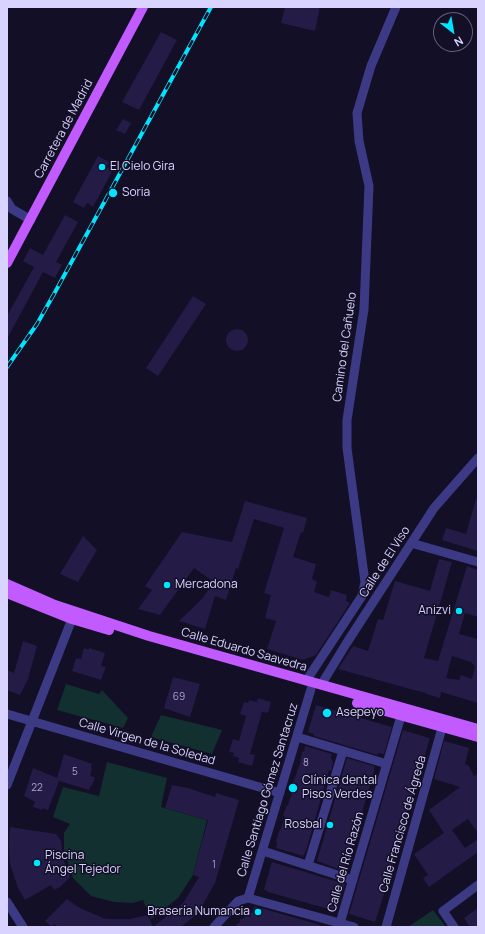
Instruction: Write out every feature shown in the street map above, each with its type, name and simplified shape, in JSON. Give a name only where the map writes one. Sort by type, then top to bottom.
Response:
[{"type":"main road","name":"Carretera de Madrid","points":[[7,263],[143,7]]},
{"type":"main road","name":"Calle Eduardo Saavedra","points":[[7,584],[27,597],[72,619],[478,729]]},
{"type":"main road","name":"Calle Eduardo Saavedra","points":[[7,593],[62,607],[313,685],[401,716],[478,738]]},
{"type":"street","name":"Camino del Cañuelo","points":[[313,685],[362,596],[365,586],[347,448],[347,420],[364,309],[369,186],[359,141],[357,114],[371,66],[396,7]]},
{"type":"street","points":[[7,201],[12,209],[31,220]]},
{"type":"street","name":"Calle de El Viso","points":[[313,685],[434,508],[478,458]]},
{"type":"street","points":[[411,543],[478,562]]},
{"type":"street","points":[[7,785],[33,722],[72,619]]},
{"type":"street","name":"Calle Santiago Gómez Santacruz","points":[[248,898],[313,685]]},
{"type":"street","name":"Calle Virgen de la Soledad","points":[[7,714],[280,793]]},
{"type":"street","name":"Calle del Río Razón","points":[[340,923],[401,716]]},
{"type":"street","name":"Calle Francisco de Ágreda","points":[[386,927],[442,728]]},
{"type":"street","points":[[297,737],[387,764]]},
{"type":"street","points":[[308,865],[343,751]]},
{"type":"street","points":[[263,851],[353,880]]},
{"type":"street","points":[[454,927],[443,911],[478,885]]},
{"type":"street","points":[[214,927],[238,901],[248,898],[320,922],[340,923],[354,927]]},
{"type":"street","points":[[7,902],[23,927]]},
{"type":"green space","points":[[66,684],[99,694],[102,690],[128,718],[123,728],[57,710]]},
{"type":"green space","points":[[161,715],[222,730],[212,754],[151,737]]},
{"type":"green space","points":[[107,762],[167,778],[161,807],[207,820],[193,875],[178,898],[151,919],[143,900],[133,903],[114,902],[91,896],[73,878],[64,850],[64,833],[70,824],[53,817],[63,787],[99,796]]},
{"type":"green space","points":[[433,910],[446,927],[408,927]]},
{"type":"building","points":[[285,7],[320,7],[315,31],[281,23]]},
{"type":"building","points":[[161,32],[177,40],[139,110],[122,102]]},
{"type":"building","points":[[123,119],[131,123],[125,134],[116,130]]},
{"type":"building","name":"Soria","points":[[98,156],[109,162],[107,167],[113,170],[93,207],[87,203],[84,208],[73,202]]},
{"type":"building","points":[[65,215],[78,222],[56,262],[62,265],[55,278],[43,272],[7,339],[7,316],[34,267],[23,261],[30,248],[43,255]]},
{"type":"building","points":[[193,296],[206,304],[158,376],[146,368]]},
{"type":"building","points":[[237,329],[245,332],[248,340],[245,348],[237,351],[229,348],[226,340],[229,332]]},
{"type":"building","points":[[476,499],[478,500],[478,551],[442,540],[446,528],[466,534]]},
{"type":"building","points":[[245,501],[307,518],[303,533],[301,532],[293,557],[316,564],[312,579],[317,582],[314,592],[329,597],[331,590],[347,595],[346,601],[350,603],[316,655],[303,660],[267,649],[276,621],[265,618],[271,595],[264,593],[284,528],[254,519],[238,569],[236,568],[226,600],[215,596],[205,629],[179,621],[202,599],[214,582],[194,568],[160,615],[138,609],[152,590],[145,586],[182,532],[232,542]]},
{"type":"building","points":[[83,536],[97,550],[78,582],[60,574]]},
{"type":"building","points":[[439,559],[452,562],[424,658],[438,661],[467,566],[478,570],[478,617],[465,613],[459,634],[478,639],[478,703],[441,692],[440,698],[338,669],[353,646],[368,651],[378,619],[383,620],[395,581],[430,591]],"holes":[[[452,656],[471,662],[475,666],[472,679],[461,675],[459,680],[446,678]]]},
{"type":"building","points":[[23,641],[37,646],[28,679],[20,695],[7,690],[7,670],[14,673]]},
{"type":"building","points":[[84,648],[105,653],[101,666],[106,667],[101,680],[72,671],[76,658],[81,659]]},
{"type":"building","points":[[173,677],[200,684],[190,717],[164,708]]},
{"type":"building","points":[[258,698],[271,702],[268,713],[262,712],[250,754],[255,755],[252,766],[238,762],[239,758],[233,756],[234,753],[229,752],[233,739],[239,741],[246,716],[240,714],[244,702],[248,703],[249,700],[257,702]]},
{"type":"building","points":[[316,705],[392,727],[384,754],[378,753],[377,755],[314,736],[314,734],[308,732]]},
{"type":"building","points":[[403,730],[429,738],[429,741],[375,922],[349,914]]},
{"type":"building","points":[[444,741],[469,748],[465,764],[469,766],[474,776],[478,774],[478,833],[468,819],[452,830],[465,848],[478,839],[478,852],[429,887],[423,878],[428,875],[414,854],[444,833],[429,810],[460,787],[434,779]]},
{"type":"building","points":[[305,746],[332,754],[331,758],[333,762],[331,771],[329,770],[306,851],[303,856],[276,848],[276,842],[285,816],[283,815],[293,789],[291,789],[300,763],[302,751],[304,752]]},
{"type":"building","points":[[64,754],[92,764],[90,776],[95,777],[92,786],[91,785],[89,790],[59,781],[48,810],[33,807],[35,802],[24,796],[33,768],[57,778]]},
{"type":"building","points":[[347,758],[374,766],[374,771],[344,871],[317,861]]},
{"type":"building","points":[[172,785],[188,788],[215,797],[216,793],[239,800],[215,883],[196,915],[181,927],[153,927],[183,903],[199,877],[193,875],[208,820],[165,808]]},
{"type":"building","name":"Piscina Ángel Tejedor","points":[[10,827],[56,834],[61,841],[63,859],[70,874],[69,878],[60,887],[54,890],[51,885],[25,900],[18,888],[10,864]]},
{"type":"building","points":[[272,862],[345,884],[337,910],[332,910],[268,892],[264,889]]},
{"type":"building","points":[[67,899],[80,908],[103,918],[130,919],[148,915],[153,927],[59,927],[54,924],[52,927],[45,921]]},
{"type":"building","points":[[254,906],[320,925],[320,927],[234,927],[240,922],[240,919],[249,914],[249,912],[252,913]]},
{"type":"building","points":[[478,908],[478,927],[470,927],[464,918]]},
{"type":"railway","points":[[7,367],[37,324],[211,7]]},
{"type":"place","name":"El Cielo Gira","points":[[102,167]]},
{"type":"place","name":"Soria","points":[[113,193]]},
{"type":"place","name":"Mercadona","points":[[167,585]]},
{"type":"place","name":"Anizvi","points":[[459,611]]},
{"type":"place","name":"Asepeyo","points":[[327,713]]},
{"type":"place","name":"Clínica dental Pisos Verdes","points":[[293,788]]},
{"type":"place","name":"Rosbal","points":[[330,825]]},
{"type":"place","name":"Piscina Ángel Tejedor","points":[[37,863]]},
{"type":"place","name":"Brasería Numancia","points":[[258,912]]}]
